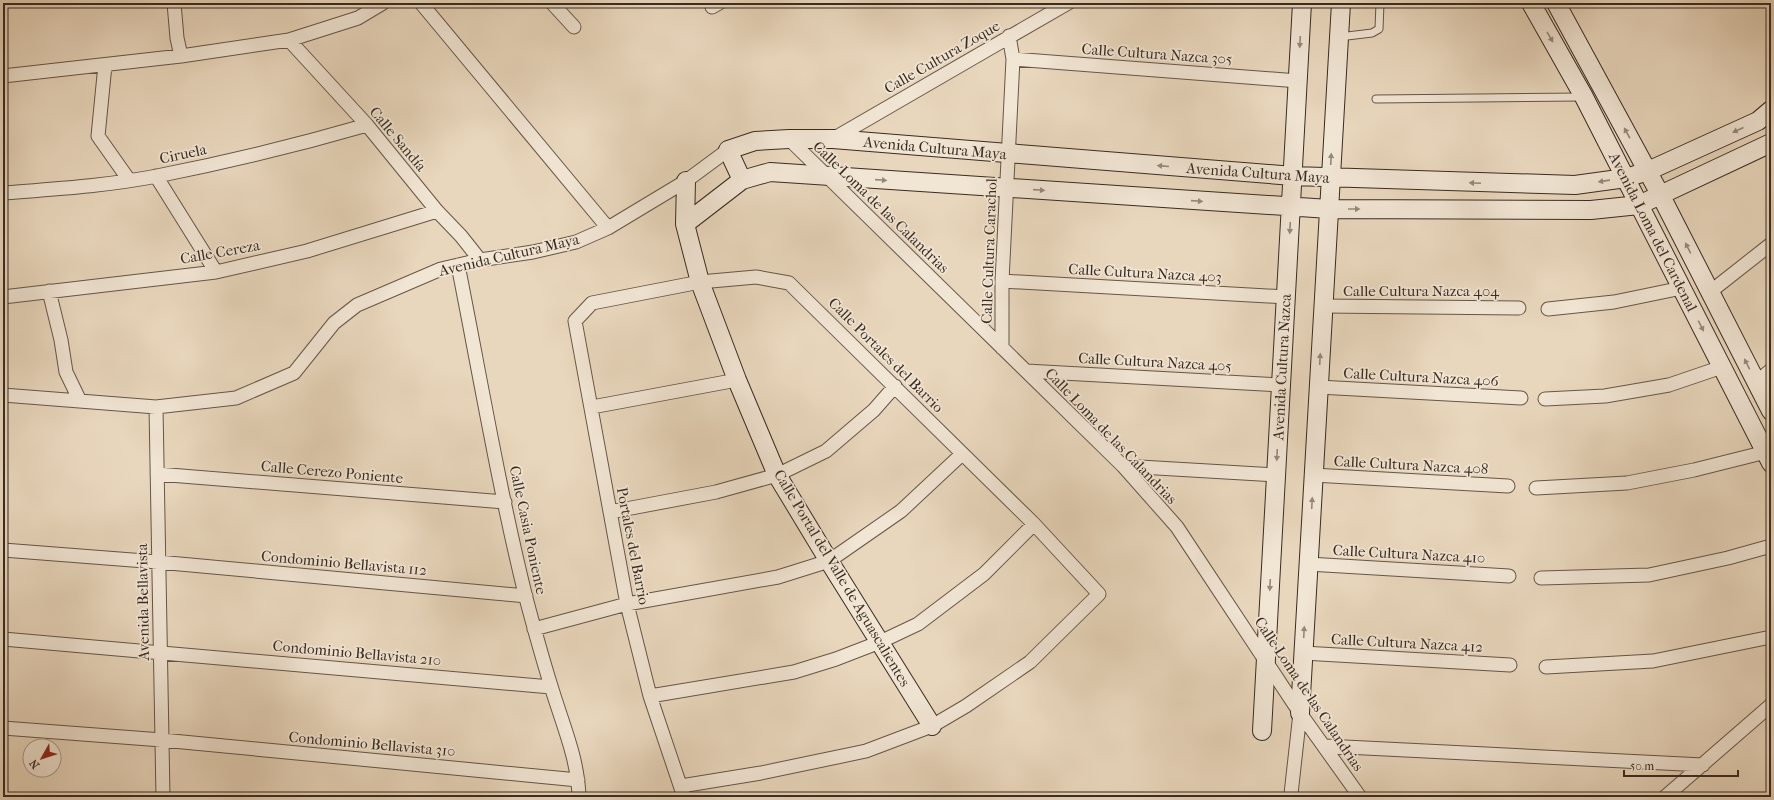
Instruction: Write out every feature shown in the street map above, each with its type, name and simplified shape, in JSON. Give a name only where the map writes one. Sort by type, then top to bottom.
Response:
[{"type":"street","points":[[174,3],[177,38],[181,56]]},
{"type":"street","points":[[3,76],[181,56],[289,40],[358,18],[383,3]]},
{"type":"street","points":[[421,3],[608,228]]},
{"type":"street","points":[[552,3],[574,27]]},
{"type":"street","name":"Calle Cultura Zoque","points":[[833,139],[1068,3]]},
{"type":"street","name":"Avenida Cultura Nazca","points":[[1262,731],[1302,3]]},
{"type":"street","points":[[1289,797],[1291,794],[1300,713],[1341,3]]},
{"type":"street","name":"Avenida Loma del Cardenal","points":[[1531,3],[1584,97],[1768,457]]},
{"type":"street","name":"Avenida Loma del Cardenal","points":[[1556,3],[1648,170],[1771,411]]},
{"type":"street","name":"Calle Cultura Carachol","points":[[1002,348],[1002,281],[1013,59],[1010,36]]},
{"type":"street","name":"Calle Sandía","points":[[289,40],[367,125],[437,211],[461,236],[480,260]]},
{"type":"street","name":"Calle Cultura Nazca 305","points":[[1013,59],[1298,81]]},
{"type":"street","points":[[105,65],[98,136],[129,180]]},
{"type":"street","name":"Avenida Cultura Maya","points":[[3,395],[156,406],[236,398],[294,373],[334,323],[356,305],[441,269],[480,260],[533,252],[576,242],[608,228],[686,181],[728,150],[755,141],[833,139],[1293,176],[1574,185],[1626,178],[1648,170],[1758,121],[1771,110]]},
{"type":"street","name":"Ciruela","points":[[3,193],[79,187],[156,176],[294,146],[367,125]]},
{"type":"street","name":"Calle Loma de las Calandrias","points":[[789,139],[1123,466],[1177,527],[1300,713],[1360,797]]},
{"type":"street","name":"Avenida Cultura Maya","points":[[685,224],[742,180],[770,172],[1291,207],[1591,210],[1639,205],[1661,196],[1771,143]]},
{"type":"street","points":[[728,150],[742,180]]},
{"type":"street","points":[[156,176],[216,272]]},
{"type":"street","name":"Calle Portal del Valle de Aguascalientes","points":[[686,181],[685,224],[700,282],[737,380],[777,475],[932,726]]},
{"type":"street","name":"Calle Cereza","points":[[3,296],[216,272],[306,251],[437,211]]},
{"type":"street","points":[[1710,292],[1771,244]]},
{"type":"street","name":"Calle Casia Poniente","points":[[458,265],[505,502],[526,596],[551,687],[566,730],[578,780],[579,797]]},
{"type":"street","name":"Calle Portales del Barrio","points":[[592,303],[700,282],[756,277],[789,283],[1034,524],[1099,594],[1030,662],[966,706],[932,726]]},
{"type":"street","name":"Calle Cultura Nazca 403","points":[[1002,281],[1286,298]]},
{"type":"street","points":[[1548,309],[1614,302],[1682,288]]},
{"type":"street","points":[[49,291],[61,340],[66,372],[80,401]]},
{"type":"street","name":"Portales del Barrio","points":[[592,303],[575,321],[592,407],[610,512],[627,604],[650,696],[682,792]]},
{"type":"street","name":"Calle Cultura Nazca 404","points":[[1323,306],[1518,308]]},
{"type":"street","points":[[1545,400],[1604,396],[1669,385],[1722,367]]},
{"type":"street","points":[[1756,382],[1771,370]]},
{"type":"street","name":"Calle Cultura Nazca 405","points":[[1026,372],[1281,385]]},
{"type":"street","points":[[592,407],[737,380]]},
{"type":"street","points":[[610,512],[716,492],[777,475],[826,451],[874,410],[895,386]]},
{"type":"street","name":"Calle Cultura Nazca 406","points":[[1318,387],[1521,398]]},
{"type":"street","name":"Avenida Bellavista","points":[[156,406],[163,797]]},
{"type":"street","points":[[534,629],[627,604],[778,577],[829,561],[902,511],[962,454]]},
{"type":"street","points":[[1536,488],[1628,483],[1768,457]]},
{"type":"street","points":[[1123,466],[1276,475]]},
{"type":"street","name":"Calle Cerezo Poniente","points":[[157,474],[505,502]]},
{"type":"street","name":"Calle Cultura Nazca 408","points":[[1313,475],[1508,486]]},
{"type":"street","points":[[650,696],[794,672],[836,659],[880,642],[918,624],[984,574],[1034,524]]},
{"type":"street","points":[[1541,578],[1649,575],[1728,558],[1771,546]]},
{"type":"street","name":"Condominio Bellavista 112","points":[[3,550],[158,562],[526,596]]},
{"type":"street","name":"Calle Cultura Nazca 410","points":[[1308,564],[1509,576]]},
{"type":"street","points":[[1546,667],[1653,661],[1771,637]]},
{"type":"street","name":"Condominio Bellavista 210","points":[[3,639],[551,687]]},
{"type":"street","name":"Calle Cultura Nazca 412","points":[[1303,653],[1510,665]]},
{"type":"street","points":[[1665,797],[1771,705]]},
{"type":"street","points":[[682,792],[866,751],[932,726]]},
{"type":"street","name":"Condominio Bellavista 310","points":[[3,728],[162,740],[578,780]]},
{"type":"street","points":[[1325,746],[1703,765]]},
{"type":"lane","points":[[1338,37],[1372,33],[1379,29],[1380,3]]},
{"type":"lane","points":[[1376,99],[1584,97]]}]
